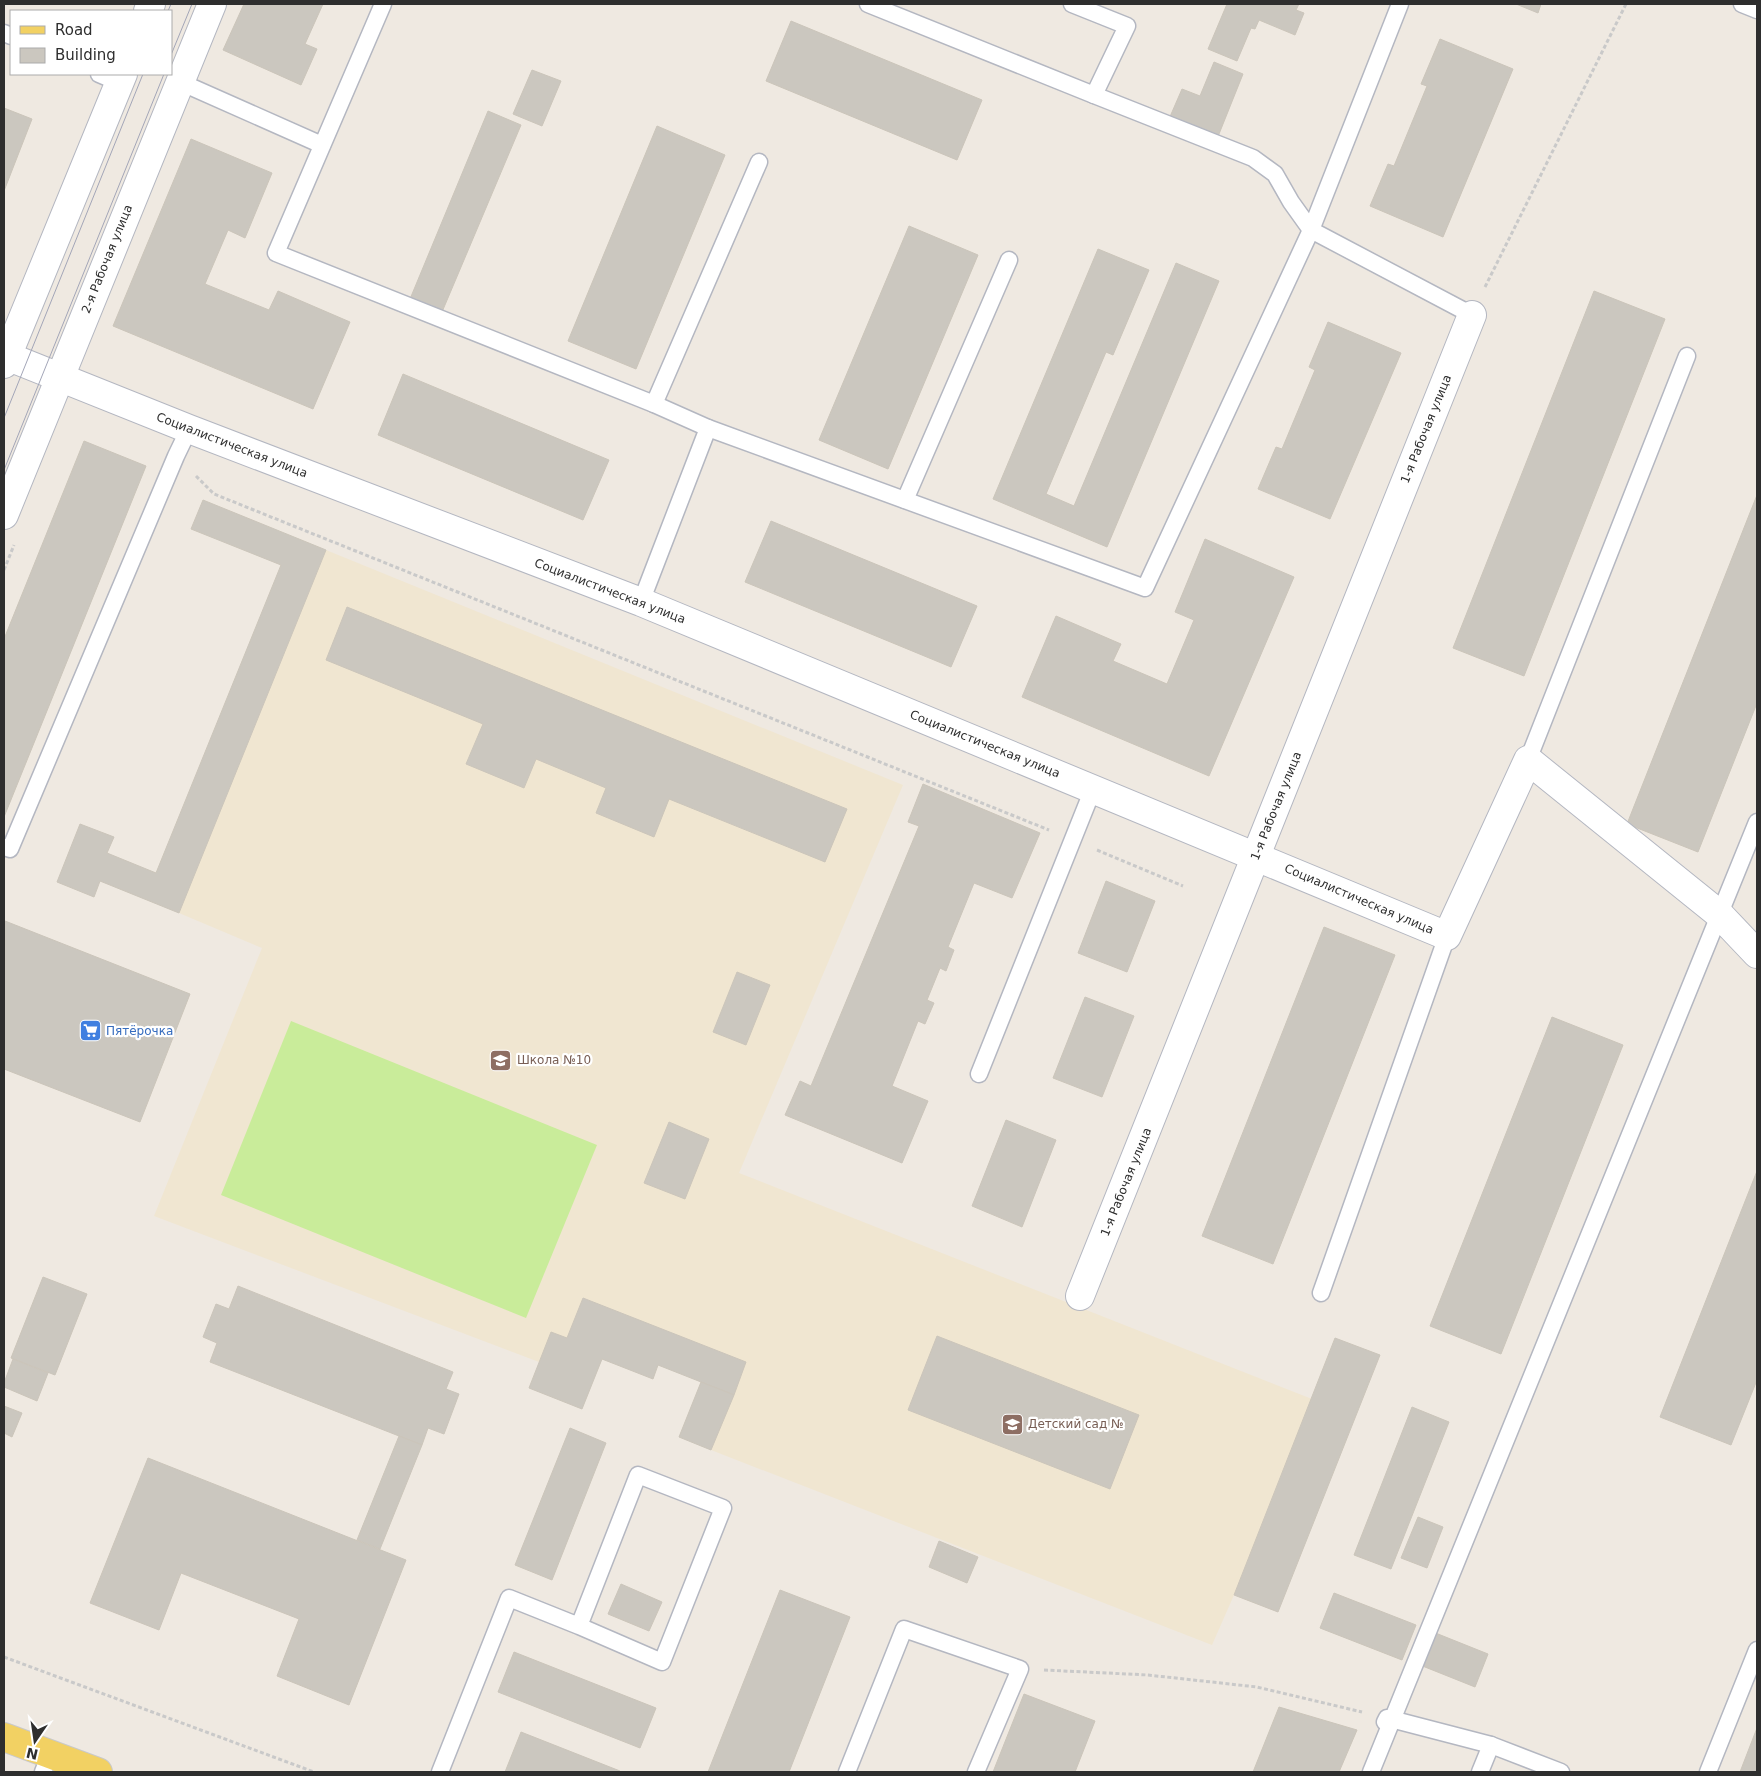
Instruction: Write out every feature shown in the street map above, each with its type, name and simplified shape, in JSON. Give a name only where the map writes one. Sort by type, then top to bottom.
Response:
[{"type":"main road","points":[[4,1737],[46,1763],[98,1772]]},
{"type":"street","name":"2-я Рабочая улица","points":[[4,515],[212,4]]},
{"type":"street","points":[[5,358],[114,77]]},
{"type":"street","name":"1-я Рабочая улица","points":[[1080,1296],[1472,314]]},
{"type":"street","name":"Социалистическая улица","points":[[5,358],[59,377],[189,429],[641,602],[1447,936],[1528,760]]},
{"type":"street","points":[[1528,760],[1719,914],[1757,954]]},
{"type":"lane","points":[[383,4],[276,253],[654,404],[708,428],[1145,588],[1311,230],[1400,4]]},
{"type":"lane","points":[[868,4],[1253,158],[1275,174],[1291,202],[1311,230],[1472,314]]},
{"type":"lane","points":[[1072,4],[1127,26],[1094,95]]},
{"type":"lane","points":[[1742,4],[1757,10]]},
{"type":"lane","points":[[180,82],[322,145]]},
{"type":"lane","points":[[654,404],[759,162]]},
{"type":"lane","points":[[905,500],[1009,260]]},
{"type":"lane","points":[[1528,760],[1687,356]]},
{"type":"lane","points":[[641,602],[708,428]]},
{"type":"lane","points":[[4,847],[10,849],[189,429]]},
{"type":"lane","points":[[979,1074],[1093,789]]},
{"type":"lane","points":[[1371,1772],[1757,822]]},
{"type":"lane","points":[[1322,1293],[1447,936]]},
{"type":"lane","points":[[440,1772],[509,1598],[662,1662],[723,1508],[638,1475],[579,1626]]},
{"type":"lane","points":[[847,1772],[904,1629],[1020,1669],[976,1772]]},
{"type":"lane","points":[[1708,1772],[1757,1650]]},
{"type":"lane","points":[[1365,1772],[1387,1718],[1491,1745],[1561,1772]]},
{"type":"lane","points":[[1480,1772],[1491,1745]]},
{"type":"path","points":[[1472,314],[1626,4]]},
{"type":"path","points":[[176,456],[214,494],[1183,886]]},
{"type":"path","points":[[4,1656],[314,1772]]},
{"type":"path","points":[[1020,1669],[1148,1675],[1257,1687],[1387,1718]]},
{"type":"shaded area","name":"Школа №10","points":[[326,550],[903,785],[739,1173],[1312,1399],[1234,1595],[1212,1645],[711,1450],[746,1362],[583,1298],[567,1338],[551,1333],[539,1362],[154,1216],[262,948],[179,913]]},
{"type":"green space","points":[[291,1021],[597,1145],[526,1318],[221,1195]]},
{"type":"building","points":[[244,4],[323,4],[305,44],[317,49],[301,85],[223,50]]},
{"type":"building","points":[[1227,4],[1299,4],[1296,10],[1304,13],[1295,35],[1259,20],[1255,29],[1251,28],[1237,61],[1208,49]]},
{"type":"building","points":[[1516,4],[1541,4],[1538,13]]},
{"type":"building","points":[[791,21],[982,100],[957,160],[766,81]]},
{"type":"building","points":[[1440,39],[1513,69],[1443,237],[1370,206],[1388,164],[1394,166],[1427,86],[1421,84]]},
{"type":"building","points":[[1214,62],[1243,74],[1217,139],[1169,119],[1182,89],[1200,96]]},
{"type":"building","points":[[532,70],[561,81],[542,126],[513,114]]},
{"type":"building","points":[[4,108],[32,119],[4,191]]},
{"type":"building","points":[[488,111],[521,125],[442,312],[410,299]]},
{"type":"building","points":[[657,126],[725,155],[636,369],[568,341]]},
{"type":"building","points":[[191,139],[272,173],[245,238],[228,230],[205,284],[269,310],[278,291],[350,322],[313,409],[113,326]]},
{"type":"building","points":[[909,226],[978,255],[888,469],[819,440]]},
{"type":"building","points":[[1098,249],[1149,270],[1113,355],[1106,352],[1046,494],[1074,506],[1176,263],[1219,281],[1107,547],[993,499]]},
{"type":"building","points":[[1594,291],[1665,319],[1524,676],[1453,648]]},
{"type":"building","points":[[1328,322],[1401,353],[1330,519],[1258,489],[1276,447],[1282,449],[1315,370],[1309,367]]},
{"type":"building","points":[[403,374],[609,460],[583,520],[378,435]]},
{"type":"building","points":[[84,441],[146,466],[4,817],[4,639]]},
{"type":"building","points":[[1757,495],[1757,703],[1698,852],[1627,824]]},
{"type":"building","points":[[203,500],[326,550],[179,913],[100,881],[94,897],[57,882],[80,824],[114,837],[107,853],[156,873],[281,565],[191,529]]},
{"type":"building","points":[[771,521],[977,606],[951,667],[745,582]]},
{"type":"building","points":[[1205,539],[1294,577],[1209,776],[1022,697],[1056,616],[1121,644],[1113,661],[1167,684],[1194,620],[1175,612]]},
{"type":"building","points":[[347,607],[847,809],[825,862],[669,799],[654,837],[596,813],[606,788],[536,759],[524,788],[466,764],[483,724],[326,660]]},
{"type":"building","points":[[923,784],[1040,833],[1012,898],[974,883],[948,947],[954,950],[946,971],[940,968],[927,1000],[934,1003],[925,1024],[918,1021],[892,1086],[928,1101],[902,1163],[785,1115],[800,1081],[811,1086],[919,826],[908,822]]},
{"type":"building","points":[[1106,881],[1155,901],[1127,972],[1078,953]]},
{"type":"building","name":"Пятёрочка","points":[[5,921],[190,994],[140,1122],[4,1069]]},
{"type":"building","points":[[1324,927],[1395,955],[1273,1264],[1202,1236]]},
{"type":"building","points":[[737,972],[770,985],[746,1045],[713,1032]]},
{"type":"building","points":[[1085,997],[1134,1016],[1102,1097],[1053,1078]]},
{"type":"building","points":[[1552,1017],[1623,1045],[1501,1354],[1430,1326]]},
{"type":"building","points":[[1006,1120],[1056,1140],[1022,1227],[972,1206]]},
{"type":"building","points":[[669,1122],[709,1139],[685,1199],[644,1183]]},
{"type":"building","points":[[1757,1171],[1757,1380],[1731,1445],[1660,1417]]},
{"type":"building","points":[[43,1277],[87,1294],[55,1375],[11,1358]]},
{"type":"building","points":[[238,1286],[453,1372],[446,1389],[459,1394],[444,1434],[428,1428],[422,1445],[210,1362],[217,1343],[203,1337],[216,1304],[229,1309]]},
{"type":"building","points":[[583,1298],[746,1362],[734,1395],[658,1365],[653,1379],[602,1359],[582,1409],[529,1388],[551,1332],[567,1338]]},
{"type":"building","points":[[937,1336],[1139,1415],[1110,1489],[908,1410]]},
{"type":"building","points":[[1335,1338],[1380,1355],[1278,1612],[1234,1595]]},
{"type":"building","points":[[13,1359],[48,1373],[37,1401],[4,1387]]},
{"type":"building","points":[[701,1382],[734,1395],[711,1450],[679,1437]]},
{"type":"building","points":[[4,1406],[22,1413],[12,1437],[4,1433]]},
{"type":"building","points":[[1412,1407],[1449,1422],[1391,1569],[1354,1555]]},
{"type":"building","points":[[570,1428],[606,1443],[552,1580],[515,1565]]},
{"type":"building","points":[[399,1436],[422,1445],[380,1549],[357,1540]]},
{"type":"building","points":[[148,1458],[406,1560],[349,1705],[277,1676],[299,1619],[181,1573],[159,1630],[90,1603]]},
{"type":"building","points":[[1418,1517],[1443,1527],[1427,1568],[1401,1558]]},
{"type":"building","points":[[939,1541],[978,1557],[967,1583],[929,1567]]},
{"type":"building","points":[[621,1584],[662,1602],[649,1631],[608,1614]]},
{"type":"building","points":[[780,1590],[850,1617],[789,1772],[708,1772]]},
{"type":"building","points":[[1334,1593],[1416,1625],[1402,1660],[1320,1628]]},
{"type":"building","points":[[1433,1632],[1488,1654],[1475,1687],[1420,1665]]},
{"type":"building","points":[[514,1652],[656,1708],[640,1748],[498,1692]]},
{"type":"building","points":[[1024,1694],[1095,1721],[1075,1772],[993,1772]]},
{"type":"building","points":[[1279,1707],[1357,1730],[1339,1772],[1253,1772]]},
{"type":"building","points":[[1757,1728],[1757,1772],[1740,1772]]},
{"type":"building","points":[[521,1732],[620,1771],[620,1772],[505,1772]]},
{"type":"tram line","points":[[168,10],[171,4]]},
{"type":"tram line","points":[[172,53],[192,4]]},
{"type":"tram line","points":[[4,418],[143,75]]},
{"type":"tram line","points":[[4,470],[164,75]]},
{"type":"place","name":"Пятёрочка","points":[[90,1031]]},
{"type":"place","name":"Школа №10","points":[[501,1060]]},
{"type":"place","name":"Детский сад №","points":[[1012,1424]]}]
